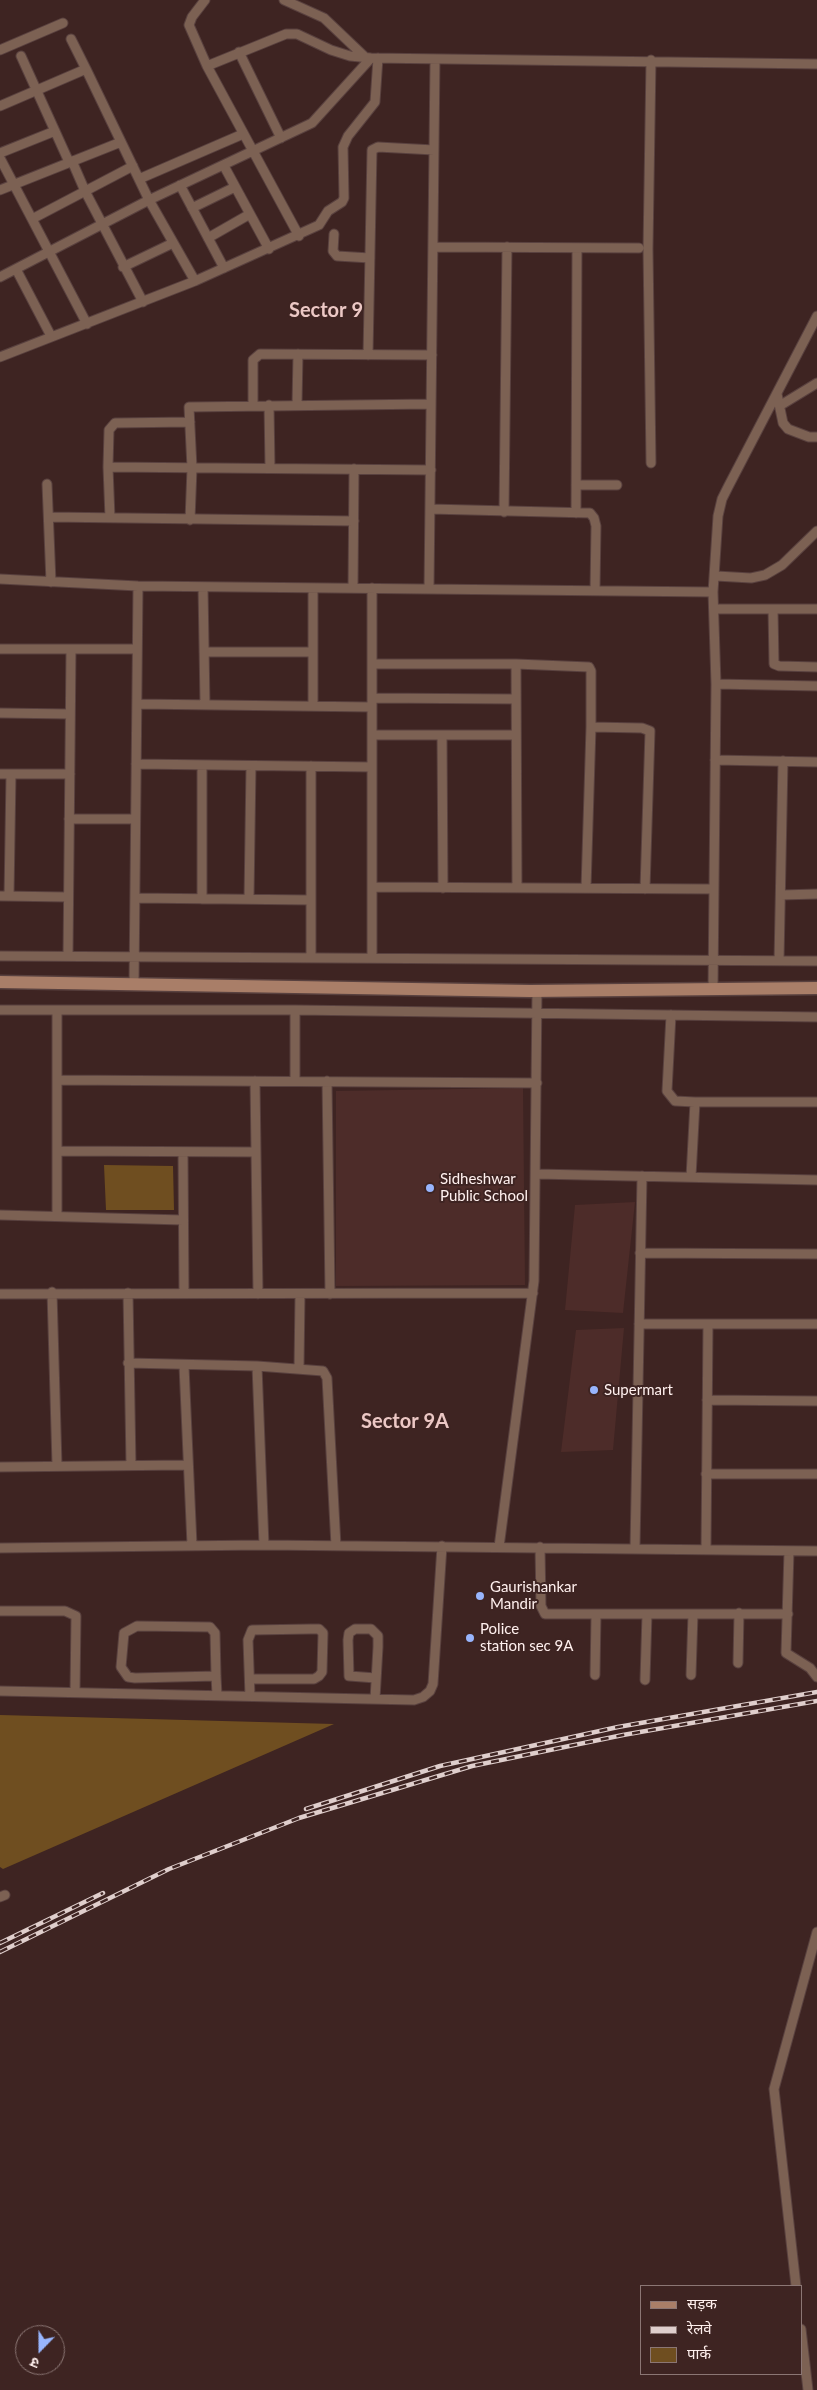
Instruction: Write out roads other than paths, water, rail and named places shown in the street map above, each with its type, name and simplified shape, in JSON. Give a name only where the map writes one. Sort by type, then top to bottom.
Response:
[{"type":"street","points":[[205,0],[192,17],[189,25],[207,66],[299,236]]},
{"type":"street","points":[[0,356],[143,302],[299,236],[319,224],[328,211],[344,198],[343,148],[348,136],[375,102],[372,58],[324,18],[284,0]]},
{"type":"street","points":[[0,50],[63,24]]},
{"type":"street","points":[[207,66],[286,34],[298,34],[331,50],[372,58],[651,60],[817,64]]},
{"type":"street","points":[[72,39],[149,200],[195,281]]},
{"type":"street","points":[[239,52],[281,138]]},
{"type":"street","points":[[21,56],[55,131],[123,267],[143,302]]},
{"type":"street","points":[[0,278],[149,200],[312,123],[372,58]]},
{"type":"street","points":[[429,589],[432,470],[435,58]]},
{"type":"street","points":[[651,60],[648,248],[651,463]]},
{"type":"street","points":[[0,106],[86,69]]},
{"type":"street","points":[[0,153],[55,131]]},
{"type":"street","points":[[139,179],[243,134]]},
{"type":"street","points":[[0,190],[122,142]]},
{"type":"street","points":[[368,355],[372,150],[378,147],[434,150]]},
{"type":"street","points":[[0,158],[87,324]]},
{"type":"street","points":[[32,219],[133,166]]},
{"type":"street","points":[[224,166],[269,249]]},
{"type":"street","points":[[180,185],[224,268]]},
{"type":"street","points":[[192,208],[235,187]]},
{"type":"street","points":[[208,238],[250,214]]},
{"type":"street","points":[[334,234],[333,251],[336,256],[370,258]]},
{"type":"street","points":[[123,267],[173,243]]},
{"type":"street","points":[[433,247],[639,248]]},
{"type":"street","points":[[504,512],[507,247]]},
{"type":"street","points":[[576,513],[577,248]]},
{"type":"street","points":[[16,269],[51,336]]},
{"type":"street","points":[[713,988],[716,684],[713,592],[716,576],[718,516],[722,499],[817,316]]},
{"type":"street","points":[[253,406],[254,358],[260,354],[432,355]]},
{"type":"street","points":[[297,405],[298,354]]},
{"type":"street","points":[[781,405],[817,383]]},
{"type":"street","points":[[776,394],[781,405],[783,423],[788,429],[808,438],[817,437]]},
{"type":"street","points":[[190,520],[192,468],[189,407],[431,404]]},
{"type":"street","points":[[269,406],[270,468]]},
{"type":"street","points":[[110,518],[109,430],[115,423],[190,422]]},
{"type":"street","points":[[108,467],[432,470]]},
{"type":"street","points":[[353,588],[354,469]]},
{"type":"street","points":[[47,484],[51,582]]},
{"type":"street","points":[[576,485],[617,485]]},
{"type":"street","points":[[430,509],[590,513],[594,518],[595,591]]},
{"type":"street","points":[[48,517],[354,521]]},
{"type":"street","points":[[716,576],[751,578],[765,575],[782,565],[817,531]]},
{"type":"street","points":[[0,579],[138,586],[713,592]]},
{"type":"street","points":[[134,983],[138,586]]},
{"type":"street","points":[[204,586],[205,704]]},
{"type":"street","points":[[313,588],[313,706]]},
{"type":"street","points":[[372,588],[372,958]]},
{"type":"street","points":[[773,609],[774,664],[779,666],[817,667]]},
{"type":"street","points":[[714,610],[817,609]]},
{"type":"street","points":[[0,649],[137,649]]},
{"type":"street","points":[[68,956],[71,649]]},
{"type":"street","points":[[204,652],[313,652]]},
{"type":"street","points":[[372,664],[516,664],[589,667],[591,671],[591,726],[586,888]]},
{"type":"street","points":[[516,664],[517,888]]},
{"type":"street","points":[[716,684],[817,686]]},
{"type":"street","points":[[136,704],[313,706],[372,702],[516,699]]},
{"type":"street","points":[[0,712],[70,714]]},
{"type":"street","points":[[591,726],[642,728],[650,731],[645,889]]},
{"type":"street","points":[[372,734],[516,734]]},
{"type":"street","points":[[442,735],[444,888]]},
{"type":"street","points":[[715,760],[817,762]]},
{"type":"street","points":[[779,961],[783,761]]},
{"type":"street","points":[[136,764],[372,767]]},
{"type":"street","points":[[202,765],[202,899]]},
{"type":"street","points":[[249,899],[251,766]]},
{"type":"street","points":[[311,766],[311,957]]},
{"type":"street","points":[[0,774],[70,774]]},
{"type":"street","points":[[11,774],[5,834],[4,896],[68,896]]},
{"type":"street","points":[[69,819],[135,819]]},
{"type":"street","points":[[372,887],[713,889]]},
{"type":"street","points":[[781,895],[817,894]]},
{"type":"street","points":[[135,898],[311,900]]},
{"type":"street","points":[[0,956],[817,961]]},
{"type":"street","points":[[0,982],[537,991],[817,988]]},
{"type":"street","points":[[499,1547],[533,1293],[537,991]]},
{"type":"street","points":[[0,1010],[295,1010],[536,1015],[817,1017]]},
{"type":"street","points":[[295,1010],[295,1081]]},
{"type":"street","points":[[57,1011],[57,1216]]},
{"type":"street","points":[[671,1015],[667,1091],[675,1101],[817,1102]]},
{"type":"street","points":[[57,1080],[537,1083]]},
{"type":"street","points":[[254,1081],[258,1294]]},
{"type":"street","points":[[327,1081],[330,1294]]},
{"type":"street","points":[[692,1177],[695,1102]]},
{"type":"street","points":[[57,1151],[256,1152]]},
{"type":"street","points":[[182,1152],[184,1293]]},
{"type":"street","points":[[536,1174],[817,1180]]},
{"type":"street","points":[[635,1548],[642,1176]]},
{"type":"street","points":[[0,1215],[183,1220]]},
{"type":"street","points":[[640,1253],[817,1254]]},
{"type":"street","points":[[0,1294],[52,1292],[258,1294],[533,1293]]},
{"type":"street","points":[[52,1292],[57,1465]]},
{"type":"street","points":[[128,1293],[131,1465]]},
{"type":"street","points":[[299,1368],[300,1294]]},
{"type":"street","points":[[639,1324],[817,1324]]},
{"type":"street","points":[[706,1549],[708,1324]]},
{"type":"street","points":[[128,1363],[184,1366],[257,1366],[323,1371],[327,1378],[336,1546]]},
{"type":"street","points":[[184,1366],[192,1545]]},
{"type":"street","points":[[257,1366],[264,1545]]},
{"type":"street","points":[[707,1400],[817,1401]]},
{"type":"street","points":[[0,1467],[187,1465]]},
{"type":"street","points":[[706,1474],[817,1474]]},
{"type":"street","points":[[0,1548],[264,1545],[817,1551]]},
{"type":"street","points":[[0,1691],[414,1700],[423,1697],[430,1691],[433,1684],[442,1546]]},
{"type":"street","points":[[540,1547],[542,1611],[549,1615],[788,1614]]},
{"type":"street","points":[[789,1551],[786,1653],[810,1668],[817,1677]]},
{"type":"street","points":[[0,1611],[65,1611],[76,1616],[75,1692]]},
{"type":"street","points":[[645,1680],[647,1614]]},
{"type":"street","points":[[691,1675],[693,1614]]},
{"type":"street","points":[[738,1663],[739,1614]]},
{"type":"street","points":[[595,1675],[596,1615]]},
{"type":"street","points":[[216,1676],[128,1677],[121,1667],[124,1633],[137,1626],[210,1627],[215,1633],[217,1695]]},
{"type":"street","points":[[250,1679],[314,1678],[320,1676],[322,1672],[324,1633],[319,1629],[311,1628],[252,1630],[248,1640],[250,1696]]},
{"type":"street","points":[[375,1699],[376,1678],[378,1636],[372,1629],[355,1629],[349,1633],[348,1676],[376,1678]]},
{"type":"street","points":[[796,2285],[774,2089],[817,1932]]},
{"type":"street","points":[[802,2338],[808,2390]]},
{"type":"railway","points":[[306,1809],[440,1766],[618,1727],[817,1692]]},
{"type":"railway","points":[[0,1952],[169,1869],[299,1818],[472,1766],[623,1735],[817,1701]]},
{"type":"railway","points":[[0,1943],[103,1893]]},
{"type":"place","name":"Sidheshwar Public School","points":[[430,1188]]},
{"type":"place","name":"Supermart","points":[[594,1390]]},
{"type":"place","name":"Gaurishankar Mandir","points":[[480,1596]]},
{"type":"place","name":"Police station sec 9A","points":[[470,1638]]},
{"type":"district","name":"Sector 9","points":[[326,311]]},
{"type":"district","name":"Sector 9A","points":[[405,1422]]}]
